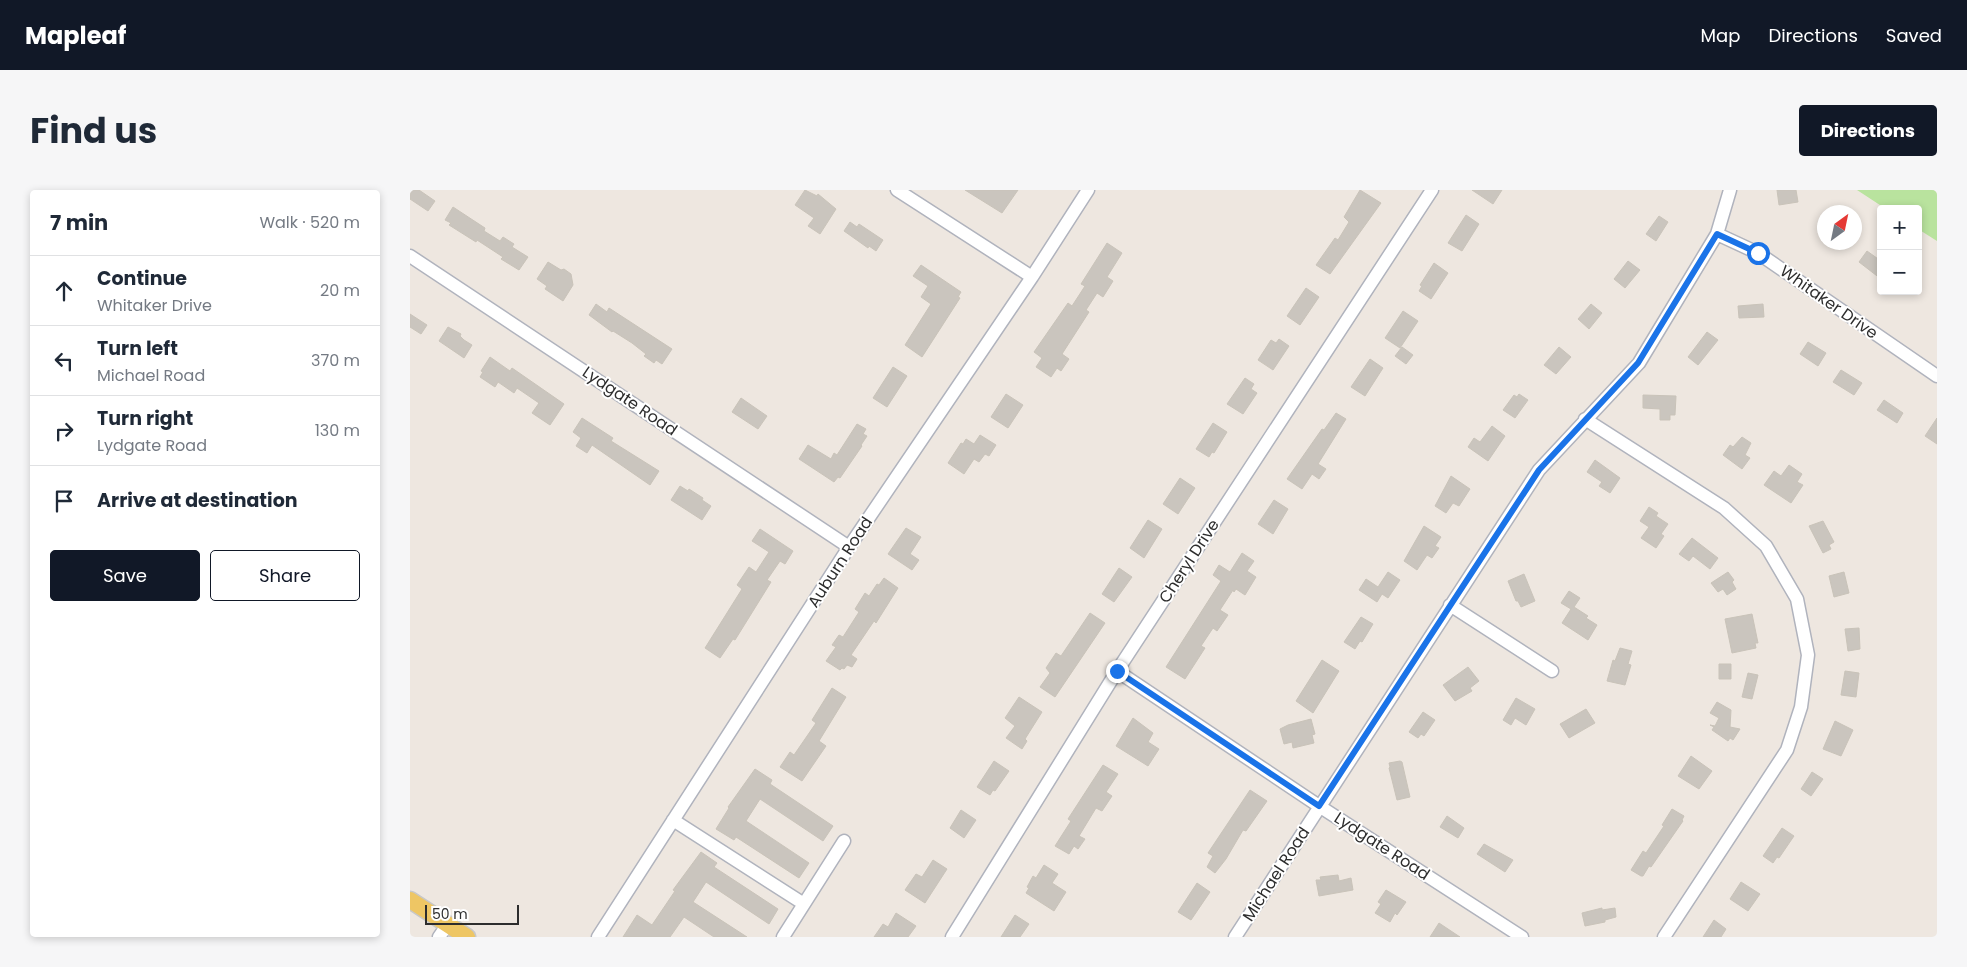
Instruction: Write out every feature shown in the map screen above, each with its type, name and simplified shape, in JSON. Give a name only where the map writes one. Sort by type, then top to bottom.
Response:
[{"type":"main road","points":[[410,900],[444,931],[467,937]]},
{"type":"street","points":[[897,190],[1032,277]]},
{"type":"street","name":"Auburn Road","points":[[598,937],[850,547],[1032,277],[1088,190]]},
{"type":"street","name":"Cheryl Drive","points":[[952,937],[1117,671],[1432,190]]},
{"type":"street","name":"Michael Road","points":[[1235,937],[1539,470],[1638,363],[1717,234],[1730,190]]},
{"type":"street","name":"Whitaker Drive","points":[[1717,234],[1758,253],[1937,376]]},
{"type":"street","name":"Lydgate Road","points":[[410,256],[850,547]]},
{"type":"street","points":[[1585,419],[1724,508],[1766,546],[1797,600],[1808,655],[1801,707],[1787,750],[1664,937]]},
{"type":"street","points":[[1450,605],[1552,671]]},
{"type":"street","name":"Lydgate Road","points":[[1117,671],[1319,806],[1522,937]]},
{"type":"street","points":[[673,820],[804,904]]},
{"type":"street","points":[[783,937],[844,841]]},
{"type":"green space","points":[[1857,190],[1937,190],[1937,241],[1922,232],[1922,205],[1880,205]]},
{"type":"building","points":[[410,190],[419,190],[435,201],[428,211],[410,199]]},
{"type":"building","points":[[805,190],[817,196],[818,194],[836,209],[820,234],[808,226],[814,218],[795,205]]},
{"type":"building","points":[[965,190],[1018,190],[1002,213]]},
{"type":"building","points":[[1360,190],[1381,203],[1330,274],[1316,265],[1335,238],[1338,240],[1349,222],[1344,217]]},
{"type":"building","points":[[1472,190],[1502,190],[1493,204]]},
{"type":"building","points":[[1777,190],[1796,190],[1798,202],[1779,205]]},
{"type":"building","points":[[453,207],[485,228],[484,231],[500,241],[503,237],[514,244],[512,247],[528,257],[519,270],[501,259],[503,257],[477,240],[476,242],[449,225],[451,223],[445,220]]},
{"type":"building","points":[[1466,215],[1479,224],[1462,251],[1448,243]]},
{"type":"building","points":[[1659,216],[1668,222],[1656,241],[1646,234]]},
{"type":"building","points":[[850,222],[857,227],[859,224],[883,240],[876,251],[869,246],[868,248],[844,231]]},
{"type":"building","points":[[1107,243],[1122,253],[1107,277],[1113,281],[1103,297],[1097,293],[1086,310],[1089,312],[1062,354],[1069,359],[1061,371],[1057,368],[1051,377],[1036,367],[1042,358],[1034,352],[1068,303],[1072,306],[1085,286],[1081,284]]},
{"type":"building","points":[[1867,251],[1877,258],[1877,276],[1859,262]]},
{"type":"building","points":[[1628,261],[1640,270],[1625,288],[1614,279]]},
{"type":"building","points":[[548,262],[571,274],[573,285],[563,301],[545,289],[547,286],[537,279]]},
{"type":"building","points":[[1434,263],[1448,273],[1431,299],[1419,291],[1422,286],[1420,285]]},
{"type":"building","points":[[921,265],[961,292],[958,297],[960,298],[922,357],[905,345],[931,304],[921,297],[928,286],[913,276]]},
{"type":"building","points":[[1306,288],[1319,297],[1300,325],[1287,316]]},
{"type":"building","points":[[596,304],[607,312],[609,308],[672,349],[662,364],[656,360],[654,363],[644,356],[646,354],[632,343],[612,332],[589,315]]},
{"type":"building","points":[[1591,304],[1602,313],[1589,329],[1578,319]]},
{"type":"building","points":[[1763,304],[1764,317],[1739,318],[1738,306]]},
{"type":"building","points":[[1403,311],[1418,321],[1400,348],[1385,338]]},
{"type":"building","points":[[410,314],[427,325],[421,334],[410,327]]},
{"type":"building","points":[[448,327],[461,334],[460,336],[464,340],[472,345],[464,358],[439,341]]},
{"type":"building","points":[[1707,332],[1718,340],[1698,365],[1688,357]]},
{"type":"building","points":[[1279,339],[1289,346],[1273,370],[1258,360],[1271,340],[1276,343]]},
{"type":"building","points":[[1808,342],[1826,353],[1818,366],[1800,354]]},
{"type":"building","points":[[1402,347],[1413,355],[1406,364],[1395,356]]},
{"type":"building","points":[[1559,347],[1571,357],[1556,374],[1544,365]]},
{"type":"building","points":[[490,357],[510,371],[512,368],[564,404],[550,425],[532,413],[539,403],[517,388],[514,393],[498,382],[495,387],[480,377],[483,372],[481,371]]},
{"type":"building","points":[[1370,359],[1383,368],[1365,396],[1351,387]]},
{"type":"building","points":[[893,367],[907,376],[887,407],[873,398]]},
{"type":"building","points":[[1841,370],[1862,383],[1854,395],[1833,382]]},
{"type":"building","points":[[1245,378],[1254,384],[1251,389],[1257,393],[1243,414],[1227,404]]},
{"type":"building","points":[[1006,394],[1023,405],[1008,428],[991,417]]},
{"type":"building","points":[[1519,394],[1528,400],[1515,418],[1503,410],[1514,395],[1517,397]]},
{"type":"building","points":[[1643,395],[1676,396],[1675,415],[1670,415],[1670,420],[1660,420],[1660,409],[1643,408]]},
{"type":"building","points":[[741,398],[767,416],[758,429],[732,412]]},
{"type":"building","points":[[1884,400],[1903,413],[1897,423],[1877,410]]},
{"type":"building","points":[[1336,413],[1346,419],[1318,464],[1326,469],[1319,479],[1312,474],[1302,489],[1287,479],[1322,429],[1324,430]]},
{"type":"building","points":[[582,418],[613,438],[611,441],[659,471],[650,485],[592,445],[587,453],[576,446],[581,438],[573,432]]},
{"type":"building","points":[[1937,418],[1937,444],[1925,436]]},
{"type":"building","points":[[1213,423],[1227,432],[1214,453],[1212,452],[1209,457],[1196,449]]},
{"type":"building","points":[[857,424],[866,429],[863,434],[867,436],[840,478],[838,477],[834,482],[799,459],[808,445],[831,459],[834,453],[837,455]]},
{"type":"building","points":[[1492,426],[1505,436],[1488,461],[1468,447],[1474,438],[1480,442]]},
{"type":"building","points":[[980,435],[996,445],[989,456],[985,454],[979,462],[974,459],[964,474],[948,463],[961,443],[963,444],[966,439],[974,444]]},
{"type":"building","points":[[1742,437],[1751,443],[1745,455],[1750,458],[1742,469],[1723,455],[1730,445],[1733,447]]},
{"type":"building","points":[[1595,460],[1620,478],[1610,493],[1599,486],[1602,482],[1587,472]]},
{"type":"building","points":[[1789,465],[1802,474],[1797,482],[1803,485],[1791,503],[1764,485],[1774,471],[1781,476]]},
{"type":"building","points":[[1451,476],[1470,489],[1459,506],[1453,503],[1446,513],[1435,506]]},
{"type":"building","points":[[1180,478],[1195,488],[1178,514],[1163,504]]},
{"type":"building","points":[[680,486],[688,491],[689,489],[703,498],[702,500],[711,506],[702,520],[671,500]]},
{"type":"building","points":[[1274,500],[1288,509],[1273,534],[1258,524]]},
{"type":"building","points":[[1649,507],[1658,513],[1656,516],[1668,524],[1661,534],[1664,536],[1656,548],[1641,538],[1649,527],[1640,521]]},
{"type":"building","points":[[1148,520],[1162,529],[1144,558],[1130,548]]},
{"type":"building","points":[[1823,521],[1834,542],[1829,545],[1831,549],[1823,553],[1809,526]]},
{"type":"building","points":[[1424,526],[1441,537],[1435,546],[1439,548],[1432,558],[1427,555],[1417,570],[1404,561]]},
{"type":"building","points":[[906,528],[921,537],[910,554],[919,560],[912,570],[888,554]]},
{"type":"building","points":[[760,529],[793,551],[785,564],[780,561],[767,580],[771,582],[735,640],[733,639],[720,658],[705,648],[742,589],[737,585],[749,567],[756,572],[769,552],[752,541]]},
{"type":"building","points":[[1692,538],[1718,558],[1710,569],[1693,556],[1689,561],[1679,554]]},
{"type":"building","points":[[1242,553],[1254,561],[1247,571],[1256,577],[1245,595],[1236,589],[1234,592],[1233,590],[1220,610],[1228,615],[1217,631],[1213,628],[1201,646],[1205,648],[1185,679],[1166,667],[1221,581],[1213,575],[1219,565],[1230,572]]},
{"type":"building","points":[[1119,568],[1132,577],[1114,602],[1102,594]]},
{"type":"building","points":[[1388,572],[1400,580],[1388,598],[1382,594],[1377,602],[1359,590],[1366,579],[1378,587]]},
{"type":"building","points":[[1728,572],[1734,580],[1732,582],[1736,589],[1727,595],[1723,589],[1718,592],[1711,583]]},
{"type":"building","points":[[1844,572],[1849,593],[1834,597],[1829,576]]},
{"type":"building","points":[[1524,574],[1535,601],[1521,607],[1518,601],[1516,601],[1508,581]]},
{"type":"building","points":[[884,578],[898,588],[876,623],[874,621],[851,655],[857,659],[852,667],[847,665],[844,669],[840,670],[826,661],[836,647],[832,645],[839,635],[843,637],[859,612],[855,609],[865,593],[869,596],[877,584],[879,585]]},
{"type":"building","points":[[1569,591],[1580,598],[1574,607],[1588,616],[1586,618],[1597,625],[1588,640],[1562,623],[1571,609],[1561,603]]},
{"type":"building","points":[[1090,613],[1105,623],[1055,697],[1040,687],[1050,673],[1046,668],[1056,653],[1061,656]]},
{"type":"building","points":[[1752,614],[1758,643],[1755,643],[1756,648],[1732,653],[1725,619]]},
{"type":"building","points":[[1361,617],[1373,624],[1362,642],[1360,641],[1355,649],[1344,642]]},
{"type":"building","points":[[1859,628],[1860,649],[1848,651],[1845,629]]},
{"type":"building","points":[[1620,648],[1632,651],[1628,664],[1631,665],[1625,685],[1607,681],[1613,660],[1615,661]]},
{"type":"building","points":[[1322,660],[1339,671],[1313,713],[1296,701]]},
{"type":"building","points":[[1719,664],[1731,664],[1731,679],[1719,679]]},
{"type":"building","points":[[1468,667],[1479,681],[1470,688],[1472,691],[1455,701],[1443,685]]},
{"type":"building","points":[[1845,671],[1859,673],[1856,697],[1841,695]]},
{"type":"building","points":[[1748,673],[1758,675],[1752,699],[1742,697]]},
{"type":"building","points":[[832,688],[846,697],[819,741],[826,746],[802,781],[780,767],[790,752],[794,755],[816,723],[812,720]]},
{"type":"building","points":[[1019,697],[1042,712],[1025,739],[1027,741],[1022,749],[1006,738],[1015,726],[1005,718]]},
{"type":"building","points":[[1516,698],[1535,709],[1526,725],[1515,718],[1511,725],[1503,720]]},
{"type":"building","points":[[1717,702],[1731,710],[1730,727],[1740,729],[1733,740],[1730,738],[1728,741],[1712,730],[1714,727],[1710,725],[1715,726],[1719,718],[1710,713]]},
{"type":"building","points":[[1586,709],[1595,723],[1569,738],[1560,724]]},
{"type":"building","points":[[1423,712],[1435,720],[1424,736],[1421,734],[1418,738],[1409,732]]},
{"type":"building","points":[[1133,718],[1153,733],[1148,742],[1159,749],[1148,766],[1116,746]]},
{"type":"building","points":[[1311,719],[1315,734],[1312,735],[1314,743],[1293,748],[1292,742],[1284,744],[1280,729]]},
{"type":"building","points":[[1835,721],[1853,730],[1841,756],[1823,749]]},
{"type":"building","points":[[1691,756],[1712,771],[1699,789],[1678,776]]},
{"type":"building","points":[[994,761],[1009,771],[990,795],[977,787]]},
{"type":"building","points":[[1402,762],[1410,797],[1397,800],[1389,763]]},
{"type":"building","points":[[1103,765],[1118,774],[1106,792],[1112,796],[1102,811],[1096,808],[1079,836],[1085,839],[1078,849],[1074,846],[1069,854],[1055,846],[1071,821],[1068,819]]},
{"type":"building","points":[[755,769],[772,780],[770,784],[833,826],[823,841],[760,799],[746,821],[809,863],[799,878],[736,837],[734,840],[716,829],[728,807]]},
{"type":"building","points":[[1812,772],[1823,779],[1811,796],[1801,789]]},
{"type":"building","points":[[1250,790],[1267,801],[1246,831],[1243,830],[1226,859],[1215,873],[1207,867],[1213,856],[1208,853]]},
{"type":"building","points":[[1672,809],[1684,816],[1683,821],[1651,867],[1649,866],[1643,876],[1641,876],[1631,870],[1643,851],[1646,853],[1664,826],[1662,825]]},
{"type":"building","points":[[961,810],[976,820],[964,838],[950,828]]},
{"type":"building","points":[[1447,816],[1464,828],[1458,838],[1440,827]]},
{"type":"building","points":[[1782,828],[1794,836],[1779,858],[1777,857],[1773,863],[1763,856]]},
{"type":"building","points":[[1484,844],[1513,860],[1505,872],[1477,854]]},
{"type":"building","points":[[701,852],[717,863],[714,867],[778,909],[769,924],[706,882],[693,902],[747,937],[714,937],[684,917],[670,937],[623,937],[637,915],[652,925],[675,891],[673,890]]},
{"type":"building","points":[[933,860],[947,869],[925,903],[905,890],[916,874],[922,877]]},
{"type":"building","points":[[1044,865],[1058,874],[1052,883],[1066,892],[1054,911],[1026,893],[1033,876],[1036,878]]},
{"type":"building","points":[[1338,875],[1339,881],[1351,878],[1353,890],[1319,896],[1316,880],[1321,880],[1320,877]]},
{"type":"building","points":[[1741,882],[1760,894],[1748,911],[1730,899]]},
{"type":"building","points":[[1197,883],[1210,892],[1191,920],[1178,912]]},
{"type":"building","points":[[1386,890],[1406,902],[1397,915],[1395,913],[1390,922],[1375,913],[1381,904],[1378,902]]},
{"type":"building","points":[[1602,908],[1602,910],[1615,908],[1616,917],[1605,920],[1605,922],[1585,926],[1582,913]]},
{"type":"building","points":[[896,913],[916,926],[908,937],[874,937],[883,924],[888,927]]},
{"type":"building","points":[[1015,915],[1029,924],[1020,937],[1001,937]]},
{"type":"building","points":[[1714,920],[1726,929],[1721,937],[1703,937]]},
{"type":"building","points":[[1439,923],[1460,937],[1430,937]]},
{"type":"route","points":[[1117,671],[1319,806],[1539,470],[1638,363],[1717,234],[1758,253]]}]
